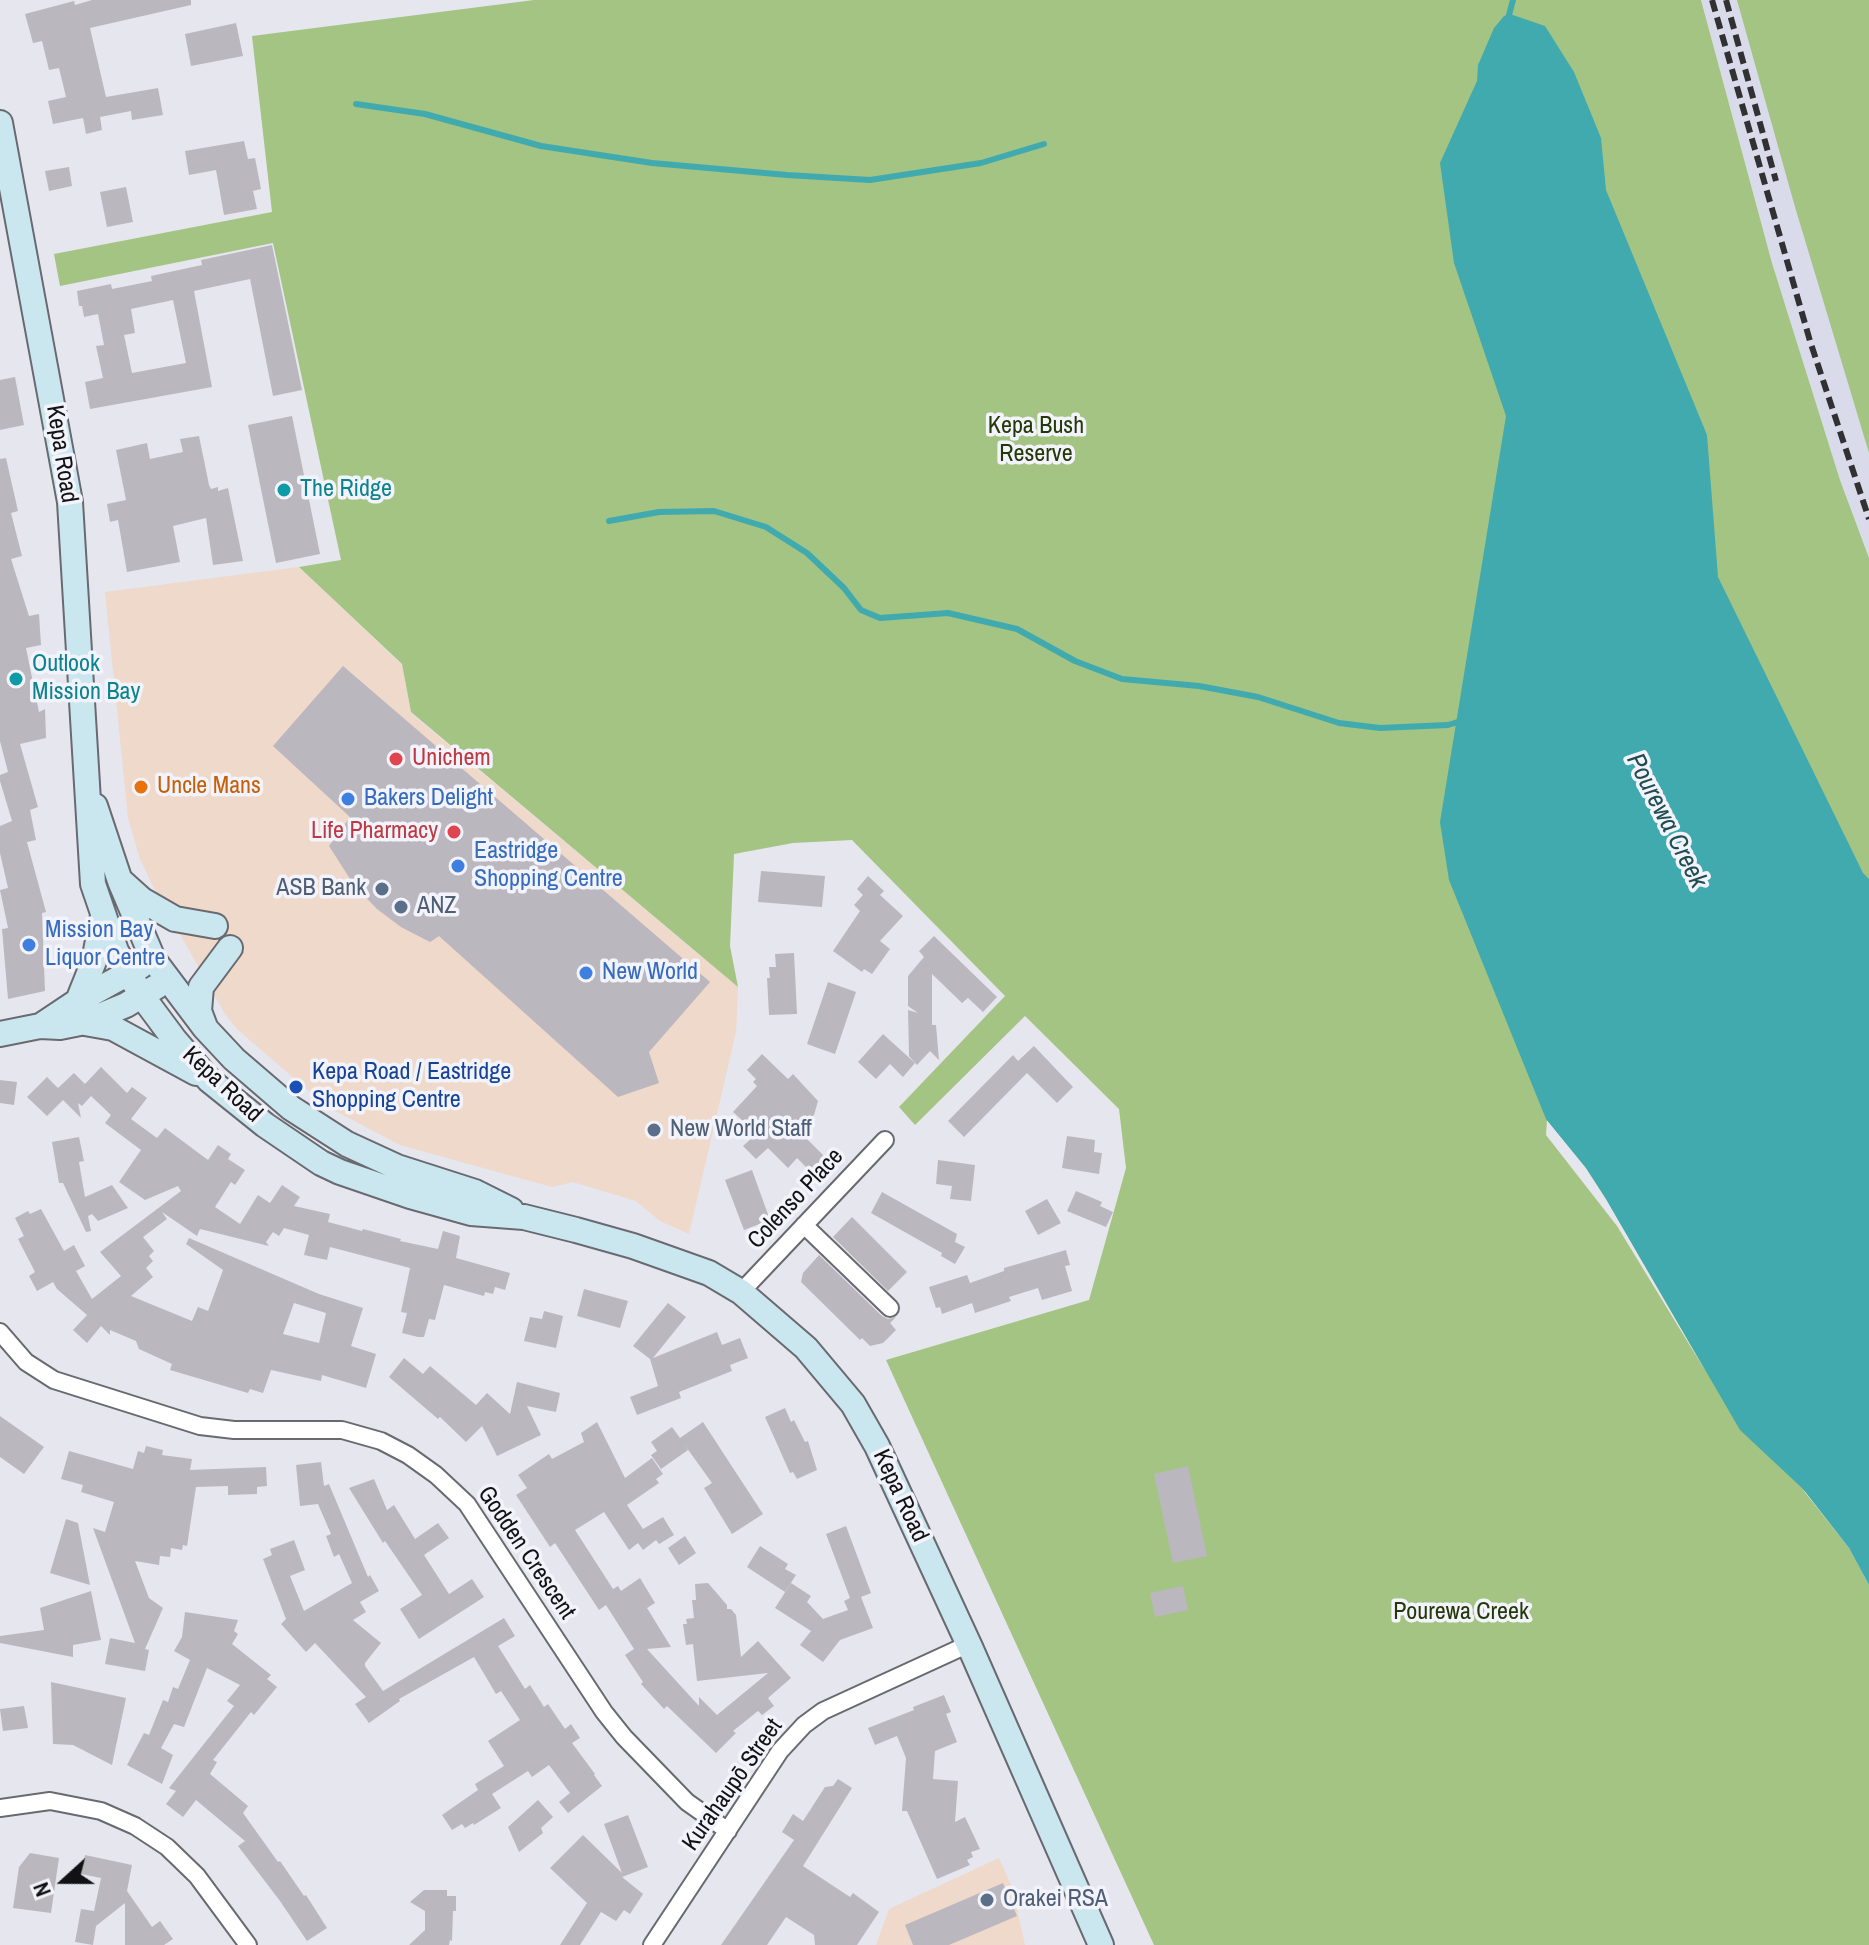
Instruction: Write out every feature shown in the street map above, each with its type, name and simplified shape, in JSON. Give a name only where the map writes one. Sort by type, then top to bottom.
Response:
[{"type":"main road","name":"Kepa Road","points":[[1,132],[70,502],[91,865],[103,916],[116,951],[142,996],[209,1080],[265,1125],[340,1172],[471,1213],[524,1217],[633,1246],[709,1273],[741,1292],[806,1348],[853,1404],[877,1446],[969,1644],[1101,1945]]},
{"type":"main road","name":"Kepa Road","points":[[89,789],[120,881],[153,959],[205,1028],[240,1065],[279,1098],[347,1144],[397,1167],[475,1192],[524,1217]]},
{"type":"main road","points":[[120,881],[142,900],[175,919],[215,926]]},
{"type":"main road","points":[[81,1012],[103,916]]},
{"type":"main road","points":[[205,1028],[199,1011],[201,987],[230,948]]},
{"type":"main road","points":[[0,1034],[40,1026],[60,1027],[129,973],[153,959]]},
{"type":"main road","points":[[81,1012],[107,1014],[167,980]]},
{"type":"main road","points":[[81,1012],[209,1080]]},
{"type":"street","name":"Colenso Place","points":[[741,1292],[885,1140]]},
{"type":"street","points":[[804,1225],[890,1308]]},
{"type":"street","name":"Godden Crescent","points":[[0,1332],[26,1362],[54,1380],[200,1426],[234,1430],[342,1430],[381,1441],[408,1455],[436,1475],[467,1504],[604,1712],[624,1737],[687,1802],[728,1831]]},
{"type":"street","name":"Kurahaupō Street","points":[[652,1945],[780,1751],[813,1717],[969,1644]]},
{"type":"street","points":[[0,1808],[50,1801],[101,1811],[135,1826],[167,1847],[197,1876],[248,1945]]},
{"type":"shaded area","points":[[1701,0],[1741,0],[1869,432],[1869,558],[1840,480],[1772,263]]},
{"type":"shaded area","name":"Eastridge Shopping Centre","points":[[299,567],[402,665],[411,713],[738,987],[736,1032],[689,1234],[660,1221],[636,1201],[573,1182],[552,1187],[400,1145],[326,1106],[237,1029],[225,1014],[154,888],[140,859],[128,818],[105,592]]},
{"type":"shaded area","points":[[999,1858],[1012,1887],[1025,1945],[876,1945],[889,1909]]},
{"type":"green space","name":"Kepa Bush Reserve","points":[[534,0],[1701,0],[1772,263],[1840,480],[1869,558],[1869,1534],[1803,1490],[1849,1548],[1869,1585],[1869,1945],[1154,1945],[886,1360],[1089,1300],[1126,1168],[1119,1109],[1025,1016],[915,1125],[899,1107],[1005,996],[852,840],[793,843],[734,854],[730,946],[738,987],[411,712],[402,664],[299,567],[341,560],[273,243],[60,286],[54,254],[272,212],[252,36]],"holes":[[[1547,1120],[1586,1168],[1606,1199],[1706,1372],[1617,1226],[1546,1135]]]},
{"type":"green space","points":[[1737,0],[1869,0],[1869,453],[1795,207]]},
{"type":"water","points":[[1510,14],[1545,26],[1574,72],[1601,138],[1606,190],[1707,435],[1718,577],[1863,873],[1869,879],[1869,1585],[1849,1548],[1803,1489],[1740,1430],[1606,1199],[1586,1168],[1546,1119],[1449,880],[1440,822],[1506,416],[1454,263],[1440,163],[1477,81],[1478,65],[1494,28],[1504,16]]},
{"type":"building","points":[[92,0],[191,0],[191,5],[90,28],[106,97],[158,88],[163,115],[132,120],[131,111],[100,117],[102,130],[86,134],[83,118],[53,124],[48,101],[66,97],[59,68],[49,70],[42,41],[33,43],[25,14],[74,1],[75,5]]},
{"type":"building","points":[[236,23],[243,56],[191,66],[185,34]]},
{"type":"building","points":[[244,141],[248,159],[255,158],[261,189],[253,191],[257,209],[224,215],[216,170],[189,175],[185,151]]},
{"type":"building","points":[[69,167],[72,186],[49,191],[45,171]]},
{"type":"building","points":[[126,187],[133,222],[107,227],[100,192]]},
{"type":"building","points":[[272,245],[302,390],[273,396],[250,279],[194,291],[212,387],[90,409],[85,382],[103,378],[96,346],[104,345],[98,314],[84,317],[77,291],[111,284],[112,289],[152,281],[151,276],[202,265],[201,260]],"holes":[[[173,300],[186,363],[132,373],[124,335],[135,333],[131,309]]]},
{"type":"building","points":[[15,377],[24,425],[0,430],[0,380]]},
{"type":"building","name":"The Ridge","points":[[292,416],[320,554],[276,563],[248,425]]},
{"type":"building","points":[[199,436],[211,489],[218,487],[218,491],[228,488],[243,561],[213,565],[206,518],[173,526],[180,562],[127,572],[118,520],[110,522],[107,504],[126,500],[116,450],[147,443],[150,459],[183,452],[180,439]]},
{"type":"building","points":[[6,458],[18,511],[11,513],[22,556],[11,559],[29,616],[39,614],[41,645],[26,648],[39,712],[45,709],[46,738],[20,744],[38,807],[30,810],[36,840],[27,842],[46,912],[42,913],[45,991],[8,999],[2,929],[8,928],[0,890],[8,888],[0,853],[0,826],[12,821],[0,781],[0,775],[8,772],[0,741],[0,459]]},
{"type":"building","name":"Eastridge Shopping Centre","points":[[343,666],[710,982],[649,1052],[659,1083],[618,1097],[439,936],[430,942],[401,927],[377,909],[354,885],[329,846],[350,817],[273,746]]},
{"type":"building","points":[[761,871],[825,876],[822,907],[758,902]]},
{"type":"building","points":[[868,876],[884,891],[880,895],[903,916],[880,941],[890,949],[872,974],[864,969],[862,972],[833,951],[860,911],[854,905],[863,895],[857,889]]},
{"type":"building","points":[[934,936],[997,997],[983,1012],[968,998],[962,1003],[932,974],[932,1025],[936,1025],[939,1060],[930,1051],[917,1065],[909,1056],[908,1010],[918,1013],[908,1006],[908,976],[924,957],[919,951]]},
{"type":"building","points":[[794,953],[797,1014],[769,1015],[769,967],[776,967],[775,954]]},
{"type":"building","points":[[828,982],[856,992],[835,1054],[807,1044]]},
{"type":"building","points":[[883,1034],[915,1063],[903,1077],[890,1064],[876,1079],[858,1062]]},
{"type":"building","points":[[1034,1046],[1073,1087],[1057,1103],[1027,1073],[964,1137],[948,1121],[1013,1055],[1018,1061]]},
{"type":"building","points":[[762,1054],[788,1079],[793,1074],[818,1101],[814,1115],[799,1131],[827,1159],[813,1174],[797,1158],[788,1168],[768,1148],[756,1159],[743,1146],[753,1137],[741,1126],[744,1122],[733,1112],[757,1086],[753,1082],[756,1079],[747,1070]]},
{"type":"building","points":[[101,1067],[127,1093],[132,1087],[147,1098],[131,1119],[157,1138],[165,1128],[208,1160],[218,1145],[231,1154],[228,1159],[245,1170],[235,1185],[231,1182],[215,1207],[240,1224],[258,1195],[270,1203],[282,1185],[300,1197],[294,1206],[330,1214],[328,1222],[438,1249],[443,1231],[460,1236],[456,1258],[510,1273],[505,1290],[495,1287],[493,1294],[485,1292],[484,1296],[444,1285],[435,1320],[429,1319],[424,1337],[418,1337],[402,1333],[407,1313],[401,1312],[410,1268],[330,1247],[327,1260],[304,1255],[309,1235],[284,1228],[279,1236],[273,1232],[266,1242],[269,1246],[200,1229],[197,1236],[162,1212],[167,1219],[143,1237],[154,1251],[149,1256],[153,1261],[146,1268],[153,1277],[131,1296],[192,1321],[198,1307],[208,1311],[223,1270],[186,1244],[189,1238],[319,1294],[363,1308],[351,1346],[376,1354],[366,1388],[322,1375],[321,1381],[271,1370],[263,1393],[250,1389],[248,1393],[170,1370],[172,1364],[139,1349],[136,1341],[110,1330],[110,1335],[101,1326],[87,1343],[73,1330],[87,1315],[53,1282],[37,1291],[29,1276],[35,1272],[18,1239],[24,1236],[15,1218],[41,1209],[64,1251],[74,1245],[85,1266],[76,1271],[92,1299],[121,1276],[100,1252],[181,1191],[178,1186],[145,1200],[119,1182],[141,1150],[105,1123],[111,1115],[91,1096],[82,1106],[78,1103],[81,1118],[63,1100],[47,1116],[27,1097],[47,1077],[58,1088],[74,1073],[85,1084]],"holes":[[[294,1303],[326,1313],[319,1343],[283,1334]]]},
{"type":"building","points":[[0,1080],[17,1082],[14,1105],[0,1103]]},
{"type":"building","points":[[1067,1136],[1095,1140],[1094,1152],[1102,1153],[1099,1174],[1062,1168]]},
{"type":"building","points":[[79,1137],[84,1161],[79,1162],[85,1197],[112,1185],[128,1208],[98,1221],[92,1214],[88,1216],[91,1231],[86,1232],[63,1183],[59,1183],[52,1142]]},
{"type":"building","points":[[938,1160],[975,1165],[971,1201],[950,1199],[952,1186],[936,1184]]},
{"type":"building","points":[[752,1170],[770,1220],[744,1230],[725,1180]]},
{"type":"building","points":[[1076,1191],[1102,1202],[1100,1206],[1113,1212],[1106,1227],[1067,1211]]},
{"type":"building","points":[[882,1192],[957,1234],[955,1242],[965,1247],[955,1264],[941,1256],[942,1253],[871,1213]]},
{"type":"building","points":[[1047,1199],[1061,1223],[1038,1235],[1025,1211]]},
{"type":"building","points":[[852,1217],[907,1272],[888,1291],[833,1237]]},
{"type":"building","points":[[1066,1250],[1070,1265],[1065,1266],[1072,1291],[1042,1300],[1038,1288],[975,1313],[972,1303],[942,1314],[940,1307],[936,1308],[929,1287],[967,1275],[970,1283],[1004,1271],[1004,1268]]},
{"type":"building","points":[[819,1255],[882,1316],[888,1319],[896,1317],[890,1323],[896,1330],[883,1343],[870,1346],[862,1338],[860,1340],[801,1282],[803,1273]]},
{"type":"building","points":[[584,1289],[628,1301],[620,1328],[577,1316]]},
{"type":"building","points":[[668,1303],[686,1317],[653,1358],[717,1332],[722,1345],[740,1338],[748,1358],[730,1365],[732,1371],[679,1392],[681,1398],[637,1415],[630,1397],[658,1386],[650,1359],[633,1346]]},
{"type":"building","points":[[544,1311],[563,1316],[556,1348],[524,1341],[530,1317],[542,1319]]},
{"type":"building","points":[[404,1358],[423,1374],[430,1366],[476,1405],[487,1393],[510,1414],[517,1382],[560,1393],[556,1412],[527,1406],[541,1435],[497,1456],[482,1426],[466,1442],[389,1377]]},
{"type":"building","points":[[785,1408],[791,1422],[794,1420],[805,1442],[808,1441],[817,1470],[797,1479],[793,1472],[790,1473],[765,1417]]},
{"type":"building","points":[[0,1416],[44,1447],[24,1474],[0,1457]]},
{"type":"building","points":[[597,1422],[625,1478],[652,1458],[663,1474],[656,1479],[659,1483],[627,1505],[643,1529],[663,1517],[674,1535],[659,1544],[656,1540],[643,1550],[638,1543],[629,1550],[604,1512],[575,1530],[613,1589],[618,1586],[621,1591],[640,1578],[655,1603],[647,1608],[671,1647],[647,1649],[699,1706],[699,1697],[717,1715],[768,1673],[697,1681],[693,1644],[686,1645],[683,1624],[687,1624],[686,1619],[694,1618],[692,1600],[696,1600],[695,1584],[708,1583],[727,1609],[736,1615],[741,1657],[758,1641],[791,1678],[768,1698],[774,1706],[762,1715],[758,1711],[733,1731],[736,1733],[716,1753],[667,1706],[664,1709],[641,1684],[643,1682],[625,1655],[634,1649],[606,1605],[599,1610],[555,1543],[550,1547],[516,1495],[527,1488],[518,1475],[549,1454],[552,1459],[584,1442],[581,1433]]},
{"type":"building","points":[[703,1422],[763,1514],[732,1534],[704,1488],[712,1483],[684,1444],[688,1450],[661,1469],[651,1455],[657,1451],[651,1442],[672,1427],[680,1438]]},
{"type":"building","points":[[146,1446],[163,1450],[162,1455],[192,1459],[190,1470],[266,1467],[267,1486],[257,1487],[257,1494],[228,1495],[228,1486],[196,1487],[187,1546],[183,1545],[182,1550],[171,1548],[170,1557],[160,1556],[159,1565],[135,1561],[149,1598],[163,1608],[145,1649],[149,1650],[145,1671],[105,1664],[110,1638],[135,1643],[93,1528],[105,1532],[114,1502],[81,1492],[83,1485],[61,1479],[69,1451],[133,1469],[138,1451],[144,1453]]},
{"type":"building","points":[[321,1462],[324,1486],[329,1484],[368,1577],[370,1575],[379,1591],[360,1602],[366,1612],[353,1620],[381,1643],[365,1666],[383,1691],[504,1618],[515,1636],[498,1646],[525,1689],[530,1685],[544,1707],[548,1704],[565,1729],[571,1724],[580,1738],[572,1743],[602,1786],[568,1813],[559,1802],[570,1793],[549,1765],[532,1777],[528,1771],[492,1794],[501,1808],[474,1825],[465,1828],[462,1824],[452,1830],[442,1815],[478,1790],[475,1784],[504,1766],[488,1741],[520,1720],[501,1691],[496,1694],[474,1657],[399,1699],[369,1723],[355,1704],[366,1697],[315,1643],[306,1652],[281,1624],[286,1619],[263,1559],[272,1555],[270,1549],[294,1540],[305,1570],[290,1576],[304,1611],[352,1583],[339,1554],[334,1557],[326,1536],[331,1534],[318,1504],[300,1506],[296,1465]]},
{"type":"building","points":[[1188,1466],[1207,1556],[1173,1563],[1154,1474]]},
{"type":"building","points":[[374,1479],[387,1510],[394,1505],[415,1539],[438,1523],[449,1538],[424,1555],[449,1594],[472,1579],[484,1597],[419,1639],[400,1609],[422,1595],[385,1541],[383,1543],[349,1488]]},
{"type":"building","points":[[66,1519],[78,1523],[90,1585],[50,1573]]},
{"type":"building","points":[[846,1526],[871,1593],[861,1597],[873,1628],[840,1640],[823,1662],[800,1645],[811,1631],[775,1608],[791,1583],[811,1596],[807,1602],[823,1619],[848,1610],[844,1601],[850,1598],[826,1534]]},
{"type":"building","points":[[685,1536],[696,1553],[679,1565],[668,1548]]},
{"type":"building","points":[[760,1546],[788,1564],[785,1569],[796,1575],[785,1592],[747,1567]]},
{"type":"building","points":[[1183,1586],[1188,1610],[1155,1617],[1150,1593]]},
{"type":"building","points":[[91,1591],[101,1640],[73,1645],[73,1657],[0,1643],[0,1636],[44,1630],[40,1608]]},
{"type":"building","points":[[185,1612],[238,1620],[234,1631],[238,1634],[232,1644],[271,1675],[267,1679],[277,1687],[254,1715],[251,1712],[213,1760],[217,1762],[210,1774],[248,1806],[243,1813],[306,1895],[327,1928],[307,1941],[238,1846],[245,1841],[196,1800],[183,1817],[166,1804],[176,1791],[169,1788],[234,1706],[227,1701],[240,1685],[207,1668],[184,1727],[174,1724],[161,1748],[173,1755],[162,1784],[127,1765],[144,1733],[149,1735],[163,1700],[168,1702],[173,1687],[178,1689],[190,1660],[174,1651],[182,1637]]},
{"type":"building","points":[[51,1682],[126,1698],[112,1765],[73,1745],[53,1744]]},
{"type":"building","points":[[944,1695],[951,1712],[946,1714],[957,1742],[935,1751],[933,1779],[958,1781],[955,1822],[965,1817],[980,1849],[971,1852],[973,1857],[967,1860],[970,1865],[937,1879],[907,1811],[902,1811],[906,1758],[897,1736],[875,1745],[868,1728]]},
{"type":"building","points":[[24,1706],[28,1728],[3,1731],[0,1709]]},
{"type":"building","points":[[838,1779],[852,1788],[803,1866],[850,1897],[853,1893],[879,1912],[857,1945],[815,1945],[814,1935],[786,1917],[767,1945],[721,1945],[794,1840],[782,1832],[793,1814],[803,1821],[825,1787],[833,1786]]},
{"type":"building","points":[[538,1800],[553,1817],[541,1828],[543,1833],[519,1852],[508,1827]]},
{"type":"building","points":[[628,1815],[648,1867],[622,1877],[643,1894],[630,1914],[624,1910],[616,1921],[601,1912],[580,1945],[560,1945],[587,1903],[550,1868],[583,1835],[622,1873],[604,1824]]},
{"type":"building","points":[[30,1853],[59,1858],[51,1913],[13,1908],[19,1867]]},
{"type":"building","points":[[85,1855],[132,1865],[127,1891],[152,1927],[160,1921],[173,1939],[164,1945],[125,1945],[125,1903],[96,1926],[93,1945],[75,1942],[81,1909],[94,1911],[101,1878],[81,1874]]},
{"type":"building","name":"Orakei RSA","points":[[1003,1883],[1017,1916],[949,1945],[913,1945],[905,1925]]},
{"type":"building","points":[[424,1890],[447,1890],[447,1896],[456,1896],[452,1941],[449,1945],[409,1945],[425,1930],[425,1911],[410,1902]]},
{"type":"waterway","name":"Pourewa Creek","points":[[1508,19],[1513,0]]},
{"type":"waterway","points":[[356,104],[425,114],[541,146],[652,163],[870,180],[981,163],[1044,144]]},
{"type":"waterway","points":[[609,521],[659,512],[714,511],[766,527],[807,553],[844,588],[861,610],[880,618],[948,613],[1017,629],[1075,661],[1122,679],[1199,686],[1258,697],[1339,723],[1380,728],[1448,725],[1461,721]]},
{"type":"railway","points":[[1712,0],[1810,341],[1869,519]]},
{"type":"railway","points":[[1726,0],[1776,181]]},
{"type":"place","name":"The Ridge","points":[[284,490]]},
{"type":"place","name":"Outlook Mission Bay","points":[[16,679]]},
{"type":"place","name":"Unichem","points":[[396,759]]},
{"type":"place","name":"Uncle Mans","points":[[141,787]]},
{"type":"place","name":"Bakers Delight","points":[[348,799]]},
{"type":"place","name":"Life Pharmacy","points":[[454,832]]},
{"type":"place","name":"Eastridge Shopping Centre","points":[[458,866]]},
{"type":"place","name":"ASB Bank","points":[[382,889]]},
{"type":"place","name":"ANZ","points":[[401,907]]},
{"type":"place","name":"Mission Bay Liquor Centre","points":[[29,945]]},
{"type":"place","name":"New World","points":[[586,973]]},
{"type":"place","name":"Kepa Road / Eastridge Shopping Centre","points":[[296,1087]]},
{"type":"place","name":"New World Staff","points":[[654,1130]]},
{"type":"place","name":"Orakei RSA","points":[[987,1900]]}]
